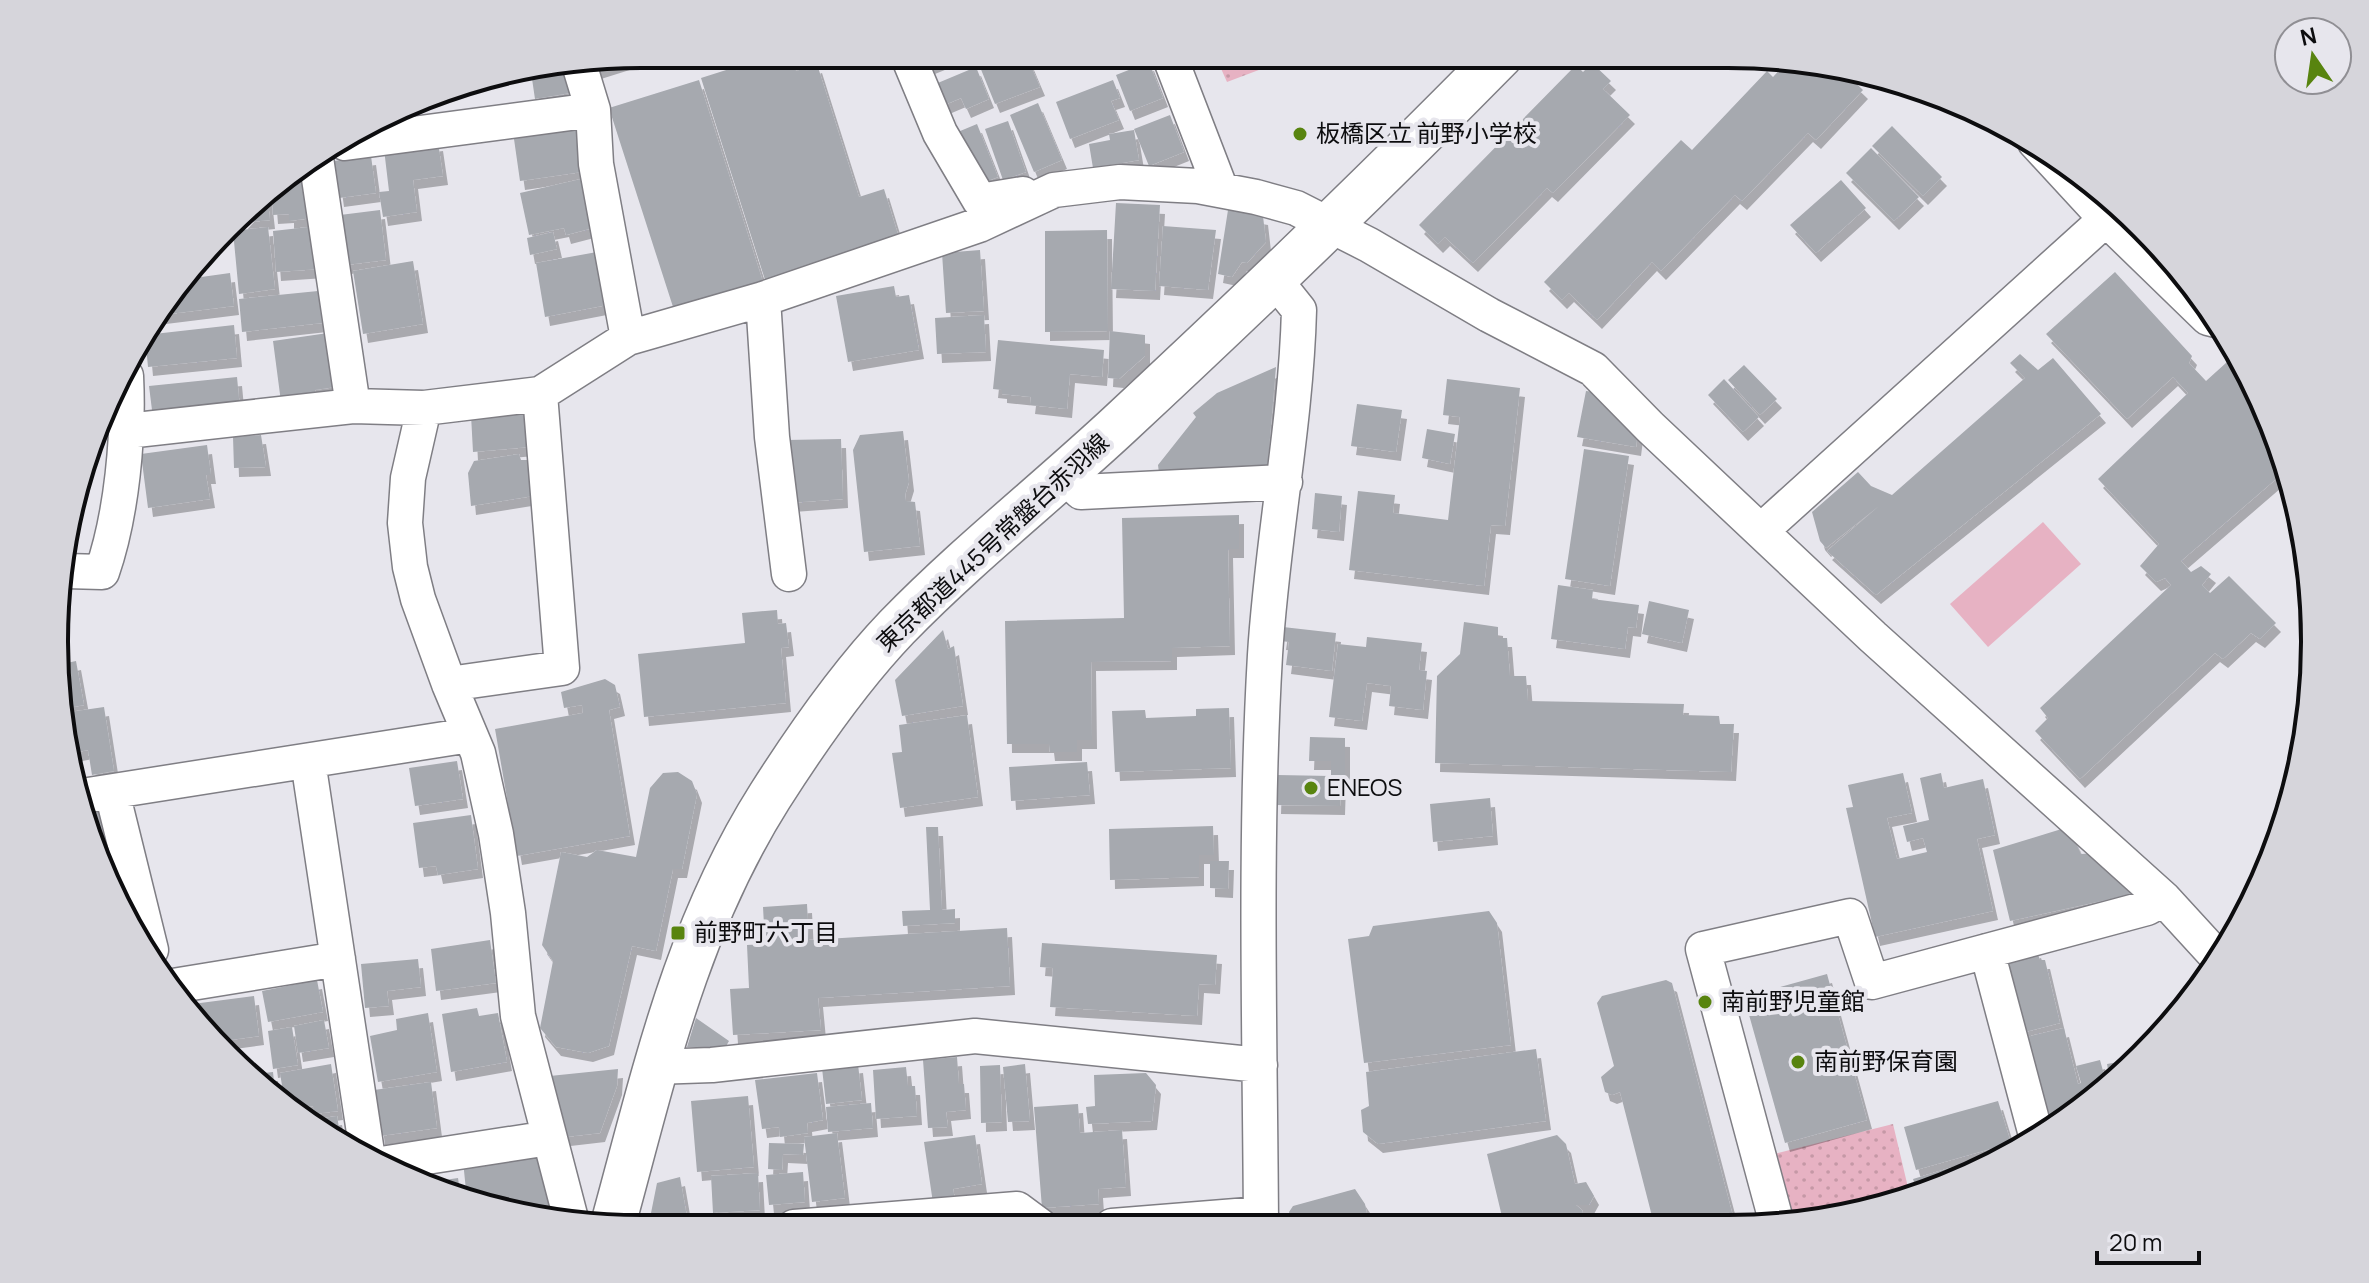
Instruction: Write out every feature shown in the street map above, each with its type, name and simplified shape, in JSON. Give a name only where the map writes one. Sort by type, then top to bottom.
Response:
[{"type":"main road","name":"東京都道445号常盤台赤羽線","points":[[616,1214],[654,1067],[688,959],[725,878],[768,799],[807,742],[895,630],[1275,280],[1488,68]]},
{"type":"street","points":[[913,68],[940,133],[980,201],[1120,182],[1198,186],[1296,208],[1593,369],[1650,427],[1873,637],[2164,899],[2210,950]]},
{"type":"street","points":[[1174,68],[1221,190]]},
{"type":"street","points":[[581,71],[593,110],[596,164],[628,338]]},
{"type":"street","points":[[363,141],[593,110]]},
{"type":"street","points":[[318,169],[353,406]]},
{"type":"street","points":[[127,431],[353,406],[424,408],[540,394],[628,338],[763,299],[979,225],[1054,190]]},
{"type":"street","points":[[1761,531],[2108,212]]},
{"type":"street","points":[[1261,1215],[1261,843],[1265,653],[1285,482],[1299,310],[1275,280]]},
{"type":"street","points":[[763,299],[772,437],[789,574]]},
{"type":"street","points":[[73,571],[102,572],[111,546],[127,431],[126,390]]},
{"type":"street","points":[[449,684],[562,668],[540,394]]},
{"type":"street","points":[[424,408],[408,478],[405,523],[410,567],[449,684],[478,753],[496,834],[508,913],[518,1016],[569,1210]]},
{"type":"street","points":[[1064,476],[1081,492],[1285,482]]},
{"type":"street","points":[[141,920],[97,794],[470,735]]},
{"type":"street","points":[[308,761],[366,1144]]},
{"type":"street","points":[[1774,1213],[1703,949],[1850,916],[1872,982],[2147,908],[2164,899]]},
{"type":"street","points":[[1987,951],[2033,1126]]},
{"type":"street","points":[[182,984],[338,959]]},
{"type":"street","points":[[654,1067],[712,1065],[975,1036],[1260,1065]]},
{"type":"street","points":[[400,1161],[549,1138]]},
{"type":"street","points":[[943,1215],[1017,1209],[1025,1215]]},
{"type":"shaded area","points":[[1221,68],[1264,68],[1227,82]]},
{"type":"shaded area","points":[[2043,522],[2081,564],[1988,647],[1950,604]]},
{"type":"shaded area","points":[[1893,1124],[1908,1186],[1839,1204],[1788,1212],[1774,1154]]},
{"type":"building","points":[[733,68],[795,68],[796,71],[818,68],[859,197],[884,189],[900,241],[766,283],[701,78]]},
{"type":"building","points":[[976,68],[989,99],[966,109],[961,98],[942,106],[933,85]]},
{"type":"building","points":[[980,68],[1032,68],[1040,87],[995,104]]},
{"type":"building","points":[[1134,68],[1151,68],[1163,98],[1130,111],[1116,75]]},
{"type":"building","points":[[1573,68],[1583,72],[1587,68],[1597,68],[1611,81],[1603,89],[1630,115],[1553,193],[1547,188],[1473,263],[1445,237],[1438,244],[1419,225]]},
{"type":"building","points":[[1767,71],[1773,77],[1779,71],[1802,73],[1856,83],[1863,90],[1816,140],[1808,133],[1742,201],[1735,195],[1661,271],[1652,262],[1597,320],[1569,293],[1562,300],[1544,282],[1681,140],[1692,150]]},
{"type":"building","points":[[568,73],[570,93],[535,99],[532,79]]},
{"type":"building","points":[[699,80],[763,282],[674,310],[609,108]]},
{"type":"building","points":[[1113,80],[1120,98],[1111,101],[1119,120],[1070,139],[1056,102]]},
{"type":"building","points":[[1038,103],[1062,160],[1034,172],[1010,115]]},
{"type":"building","points":[[1170,115],[1184,152],[1149,166],[1134,129]]},
{"type":"building","points":[[1008,121],[1026,172],[1003,180],[985,129]]},
{"type":"building","points":[[575,123],[582,172],[520,181],[513,132]]},
{"type":"building","points":[[977,124],[998,177],[977,185],[953,134]]},
{"type":"building","points":[[1892,126],[1942,177],[1923,196],[1872,146]]},
{"type":"building","points":[[1134,130],[1139,160],[1093,168],[1089,144],[1110,140],[1109,134]]},
{"type":"building","points":[[438,142],[443,176],[413,180],[417,212],[383,217],[379,192],[389,191],[384,149]]},
{"type":"building","points":[[1871,148],[1919,197],[1894,221],[1846,173]]},
{"type":"building","points":[[371,156],[376,193],[339,198],[334,161]]},
{"type":"building","points":[[307,176],[312,218],[289,221],[289,214],[273,215],[272,203]]},
{"type":"building","points":[[581,179],[593,228],[566,235],[564,228],[529,235],[520,193]]},
{"type":"building","points":[[1841,180],[1866,208],[1816,253],[1790,225]]},
{"type":"building","points":[[1116,203],[1160,205],[1155,291],[1111,289]]},
{"type":"building","points":[[268,206],[270,220],[251,222]]},
{"type":"building","points":[[380,210],[386,260],[346,265],[340,215]]},
{"type":"building","points":[[1228,210],[1263,216],[1266,242],[1247,263],[1242,262],[1232,277],[1218,274]]},
{"type":"building","points":[[1163,226],[1216,230],[1208,290],[1159,286]]},
{"type":"building","points":[[268,227],[275,289],[239,294],[234,238],[242,230]]},
{"type":"building","points":[[309,227],[320,269],[276,272],[273,231]]},
{"type":"building","points":[[1107,230],[1108,331],[1045,332],[1045,231]]},
{"type":"building","points":[[553,232],[557,249],[530,255],[527,238]]},
{"type":"building","points":[[980,250],[984,311],[946,313],[942,253]]},
{"type":"building","points":[[597,252],[607,305],[545,317],[536,263]]},
{"type":"building","points":[[413,261],[423,324],[363,334],[353,271]]},
{"type":"building","points":[[2115,272],[2192,356],[2189,363],[2206,381],[2228,362],[2257,422],[2277,478],[2181,561],[2191,572],[2201,566],[2211,574],[2202,585],[2210,593],[2229,576],[2276,623],[2260,639],[2251,633],[2223,659],[2215,653],[2080,779],[2035,731],[2048,718],[2040,708],[2171,585],[2165,578],[2156,582],[2140,566],[2159,544],[2098,479],[2188,393],[2173,377],[2127,419],[2046,334]]},
{"type":"building","points":[[230,273],[234,306],[172,314],[199,277]]},
{"type":"building","points":[[894,286],[896,297],[909,295],[919,350],[848,362],[836,296]]},
{"type":"building","points":[[318,291],[322,323],[242,332],[239,299]]},
{"type":"building","points":[[984,315],[986,352],[937,354],[935,318]]},
{"type":"building","points":[[234,325],[237,358],[148,367],[147,352],[158,333]]},
{"type":"building","points":[[1110,331],[1145,335],[1145,356],[1119,379],[1108,378]]},
{"type":"building","points":[[328,333],[335,387],[315,390],[316,397],[281,402],[273,341]]},
{"type":"building","points":[[998,340],[1104,350],[1102,377],[1070,374],[1067,409],[1030,405],[1031,397],[1002,394],[1002,390],[993,389]]},
{"type":"building","points":[[2020,354],[2038,370],[2053,358],[2101,414],[1876,595],[1827,551],[1879,506],[1826,548],[1820,541],[1812,512],[1858,472],[1871,486],[1892,495],[2025,378],[2010,363]]},
{"type":"building","points":[[1744,365],[1777,399],[1760,415],[1728,380]]},
{"type":"building","points":[[1276,367],[1267,472],[1159,473],[1158,465],[1196,417],[1193,413],[1217,393]]},
{"type":"building","points":[[237,377],[240,409],[153,418],[149,386]]},
{"type":"building","points":[[1447,379],[1520,388],[1505,526],[1491,525],[1484,586],[1349,570],[1358,491],[1395,495],[1393,513],[1448,520],[1460,417],[1443,415]]},
{"type":"building","points":[[1724,379],[1759,417],[1743,432],[1708,395]]},
{"type":"building","points":[[1586,391],[1603,393],[1602,405],[1616,407],[1638,431],[1636,447],[1577,437]]},
{"type":"building","points":[[1357,404],[1402,410],[1396,452],[1351,446]]},
{"type":"building","points":[[526,411],[529,447],[473,452],[471,415]]},
{"type":"building","points":[[1427,429],[1455,434],[1450,464],[1422,458]]},
{"type":"building","points":[[903,431],[909,482],[905,495],[906,501],[915,502],[920,546],[864,552],[853,450],[860,435]]},
{"type":"building","points":[[261,435],[266,467],[234,468],[233,437]]},
{"type":"building","points":[[841,439],[843,499],[789,503],[786,440]]},
{"type":"building","points":[[207,445],[211,475],[206,475],[210,499],[148,508],[141,454]]},
{"type":"building","points":[[1584,449],[1629,456],[1610,586],[1565,579]]},
{"type":"building","points":[[519,454],[521,460],[529,460],[533,496],[471,506],[468,473],[474,461]]},
{"type":"building","points":[[1315,493],[1342,496],[1339,532],[1312,529]]},
{"type":"building","points":[[1239,515],[1239,549],[1228,549],[1230,646],[1172,648],[1172,661],[1091,662],[1092,740],[1077,740],[1077,752],[1050,752],[1049,744],[1007,744],[1005,621],[1124,618],[1122,518]]},
{"type":"building","points":[[1558,585],[1593,590],[1592,599],[1639,605],[1636,628],[1628,627],[1625,649],[1551,639]]},
{"type":"building","points":[[1649,601],[1689,610],[1682,643],[1642,634]]},
{"type":"building","points":[[777,610],[778,624],[786,623],[789,647],[781,648],[786,703],[644,717],[638,654],[745,643],[742,613]]},
{"type":"building","points":[[1464,622],[1498,627],[1498,638],[1507,638],[1510,676],[1526,676],[1528,701],[1684,704],[1683,715],[1719,716],[1720,724],[1734,724],[1731,772],[1435,763],[1437,676],[1460,654]]},
{"type":"building","points":[[1283,627],[1336,633],[1332,671],[1286,665],[1289,642],[1281,641]]},
{"type":"building","points":[[943,630],[948,649],[954,646],[963,706],[902,716],[895,680]]},
{"type":"building","points":[[1367,637],[1422,643],[1419,670],[1427,671],[1423,710],[1389,706],[1391,686],[1367,683],[1362,721],[1329,717],[1338,644],[1366,647]]},
{"type":"building","points":[[76,661],[84,705],[72,707],[69,663]]},
{"type":"building","points":[[605,679],[615,685],[620,707],[609,710],[630,836],[517,856],[495,729],[583,713],[582,705],[564,708],[561,692]]},
{"type":"building","points":[[104,707],[114,771],[92,775],[88,750],[79,752],[73,712]]},
{"type":"building","points":[[1229,708],[1231,768],[1115,772],[1112,711],[1145,710],[1146,718],[1196,716],[1196,709]]},
{"type":"building","points":[[967,715],[978,797],[900,808],[892,753],[902,752],[899,725]]},
{"type":"building","points":[[1310,737],[1345,738],[1345,775],[1341,775],[1340,806],[1276,805],[1277,775],[1331,776],[1331,761],[1309,761]]},
{"type":"building","points":[[457,761],[463,799],[415,806],[409,768]]},
{"type":"building","points":[[1087,762],[1090,795],[1011,801],[1009,767]]},
{"type":"building","points":[[678,772],[692,781],[697,794],[682,869],[673,869],[656,951],[632,946],[609,1046],[588,1053],[556,1047],[540,1028],[553,961],[542,945],[561,852],[587,857],[597,850],[636,857],[650,788],[663,773]]},
{"type":"building","points":[[1903,773],[1912,813],[1887,818],[1897,859],[1927,852],[1923,838],[1907,842],[1903,826],[1929,820],[1920,778],[1941,773],[1944,788],[1983,779],[1995,835],[1977,839],[1993,911],[1875,937],[1846,808],[1853,807],[1848,785]]},
{"type":"building","points":[[1490,798],[1493,836],[1433,842],[1430,804]]},
{"type":"building","points":[[99,805],[103,839],[98,826],[92,806]]},
{"type":"building","points":[[471,815],[478,869],[438,875],[436,866],[419,868],[413,823]]},
{"type":"building","points":[[1213,826],[1214,855],[1199,855],[1199,877],[1110,880],[1109,829]]},
{"type":"building","points":[[926,827],[938,827],[942,910],[955,909],[955,923],[903,926],[902,911],[930,910]]},
{"type":"building","points":[[2068,827],[2081,854],[2097,853],[2105,870],[2115,867],[2134,895],[2010,921],[1993,850]]},
{"type":"building","points":[[1210,861],[1229,861],[1228,889],[1210,888]]},
{"type":"building","points":[[807,904],[809,940],[1007,928],[1010,986],[818,998],[821,1030],[733,1035],[730,989],[749,988],[747,945],[765,944],[763,907]]},
{"type":"building","points":[[1489,911],[1497,923],[1511,1045],[1364,1063],[1348,939],[1369,936],[1373,926]]},
{"type":"building","points":[[490,940],[496,983],[436,991],[431,949]]},
{"type":"building","points":[[1042,943],[1217,955],[1215,985],[1199,984],[1197,1016],[1050,1007],[1053,968],[1040,967]]},
{"type":"building","points":[[2036,949],[2040,960],[2045,960],[2060,1023],[2017,1034],[2003,959]]},
{"type":"building","points":[[418,959],[421,987],[387,991],[389,1006],[365,1008],[361,964]]},
{"type":"building","points":[[1827,974],[1867,1120],[1785,1143],[1744,997]]},
{"type":"building","points":[[317,980],[323,1012],[268,1022],[262,991]]},
{"type":"building","points":[[1666,980],[1672,983],[1733,1215],[1652,1215],[1620,1092],[1612,1095],[1605,1092],[1601,1077],[1614,1066],[1597,1003],[1602,996]]},
{"type":"building","points":[[254,996],[259,1036],[229,1040],[197,1003]]},
{"type":"building","points":[[477,1008],[479,1016],[498,1013],[507,1062],[451,1072],[442,1014]]},
{"type":"building","points":[[428,1013],[437,1072],[378,1082],[370,1036],[397,1030],[396,1019]]},
{"type":"building","points":[[696,1018],[729,1041],[725,1048],[687,1047]]},
{"type":"building","points":[[324,1020],[329,1048],[298,1053],[294,1026]]},
{"type":"building","points":[[292,1027],[298,1065],[273,1069],[268,1031]]},
{"type":"building","points":[[2064,1028],[2078,1084],[2081,1083],[2076,1066],[2100,1060],[2104,1075],[2043,1120],[2022,1038]]},
{"type":"building","points":[[1536,1049],[1546,1121],[1378,1144],[1363,1132],[1361,1110],[1369,1106],[1366,1072]]},
{"type":"building","points":[[957,1057],[959,1084],[964,1084],[966,1110],[946,1112],[948,1127],[928,1128],[923,1060]]},
{"type":"building","points":[[331,1064],[338,1111],[317,1114],[313,1106],[308,1107],[282,1088],[280,1073]]},
{"type":"building","points":[[858,1064],[862,1100],[826,1104],[822,1068]]},
{"type":"building","points":[[1025,1064],[1030,1121],[1008,1122],[1003,1067]]},
{"type":"building","points":[[1000,1065],[1002,1122],[981,1123],[980,1066]]},
{"type":"building","points":[[906,1067],[908,1086],[915,1086],[917,1116],[876,1119],[873,1070]]},
{"type":"building","points":[[618,1069],[617,1086],[600,1133],[557,1138],[540,1077]]},
{"type":"building","points":[[273,1072],[274,1082],[263,1073]]},
{"type":"building","points":[[817,1073],[823,1120],[807,1123],[808,1133],[780,1137],[779,1127],[762,1129],[755,1080]]},
{"type":"building","points":[[1146,1073],[1156,1085],[1152,1121],[1088,1124],[1086,1107],[1095,1106],[1094,1075]]},
{"type":"building","points":[[431,1082],[437,1128],[380,1136],[374,1090]]},
{"type":"building","points":[[748,1096],[754,1167],[697,1172],[691,1101]]},
{"type":"building","points":[[1998,1101],[2010,1140],[1998,1147],[1916,1170],[1904,1127]]},
{"type":"building","points":[[871,1103],[873,1128],[828,1132],[826,1107]]},
{"type":"building","points":[[1078,1104],[1080,1133],[1122,1130],[1126,1187],[1098,1189],[1099,1204],[1042,1208],[1034,1107]]},
{"type":"building","points":[[337,1116],[339,1128],[323,1118]]},
{"type":"building","points":[[837,1133],[845,1198],[812,1202],[804,1137]]},
{"type":"building","points":[[975,1135],[982,1184],[953,1189],[955,1199],[933,1203],[924,1142]]},
{"type":"building","points":[[1557,1135],[1566,1144],[1575,1184],[1586,1182],[1594,1196],[1589,1205],[1576,1205],[1583,1215],[1502,1215],[1487,1154]]},
{"type":"building","points":[[769,1143],[804,1144],[803,1155],[783,1154],[782,1170],[768,1169]]},
{"type":"building","points":[[535,1152],[551,1207],[466,1187],[463,1161]]},
{"type":"building","points":[[1963,1164],[1915,1184],[1913,1179]]},
{"type":"building","points":[[803,1172],[805,1202],[769,1205],[766,1175]]},
{"type":"building","points":[[758,1173],[760,1210],[713,1213],[711,1176]]},
{"type":"building","points":[[680,1177],[687,1215],[651,1215],[657,1183]]},
{"type":"building","points":[[458,1178],[459,1186],[457,1185],[445,1180]]},
{"type":"building","points":[[1355,1189],[1365,1204],[1367,1215],[1290,1215],[1293,1206]]},
{"type":"place","name":"板橋区立 前野小学校","points":[[1300,134]]},
{"type":"place","name":"ENEOS","points":[[1311,788]]},
{"type":"place","name":"前野町六丁目","points":[[678,933]]},
{"type":"place","name":"南前野児童館","points":[[1705,1002]]},
{"type":"place","name":"南前野保育園","points":[[1798,1062]]}]
